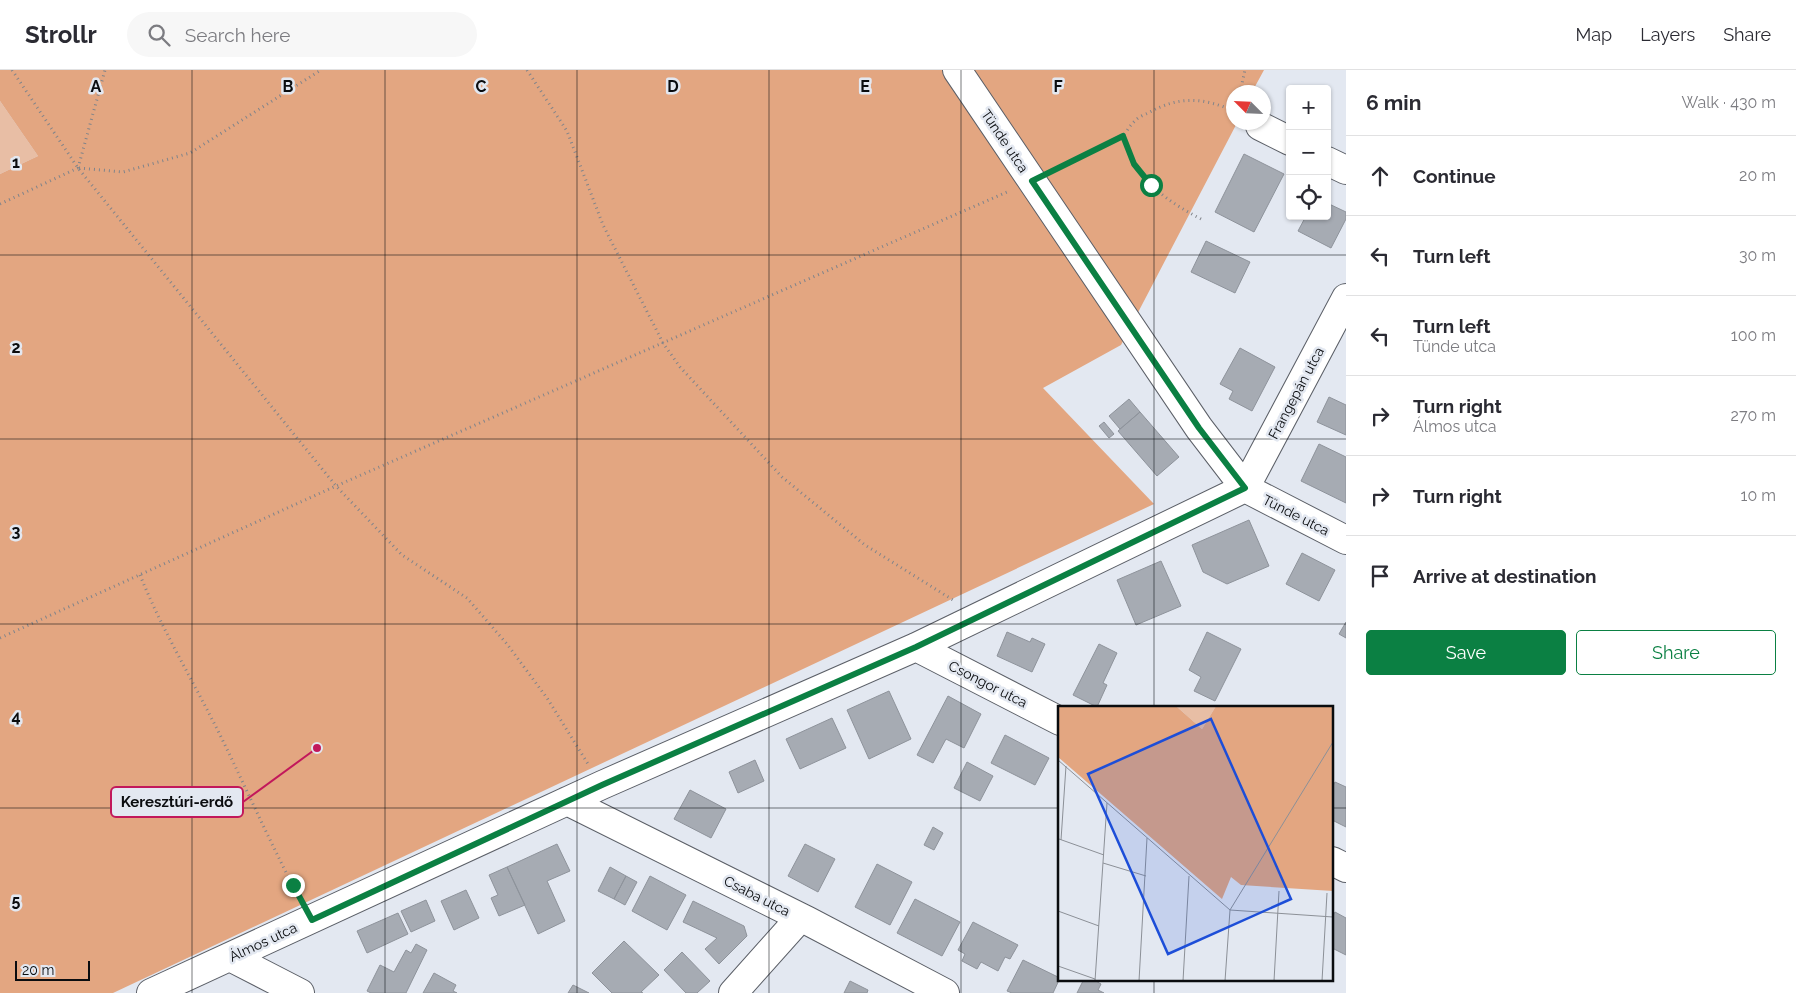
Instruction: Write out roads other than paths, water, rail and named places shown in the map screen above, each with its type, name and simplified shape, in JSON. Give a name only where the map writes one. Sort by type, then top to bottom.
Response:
[{"type":"street","name":"Tünde utca","points":[[956,70],[1199,428],[1245,488],[1346,540]]},
{"type":"street","points":[[1268,130],[1286,139]]},
{"type":"street","points":[[1331,163],[1346,170]]},
{"type":"street","name":"Frangepán utca","points":[[1245,488],[1346,298]]},
{"type":"street","name":"Álmos utca","points":[[151,993],[602,785],[916,647],[1245,488]]},
{"type":"street","name":"Csongor utca","points":[[916,647],[1058,720]]},
{"type":"street","name":"Csaba utca","points":[[567,801],[945,993]]},
{"type":"street","points":[[1334,862],[1346,868]]},
{"type":"street","points":[[733,993],[800,918]]},
{"type":"street","points":[[230,957],[300,993]]},
{"type":"place","name":"Keresztúri-erdő","points":[[317,748]]}]
